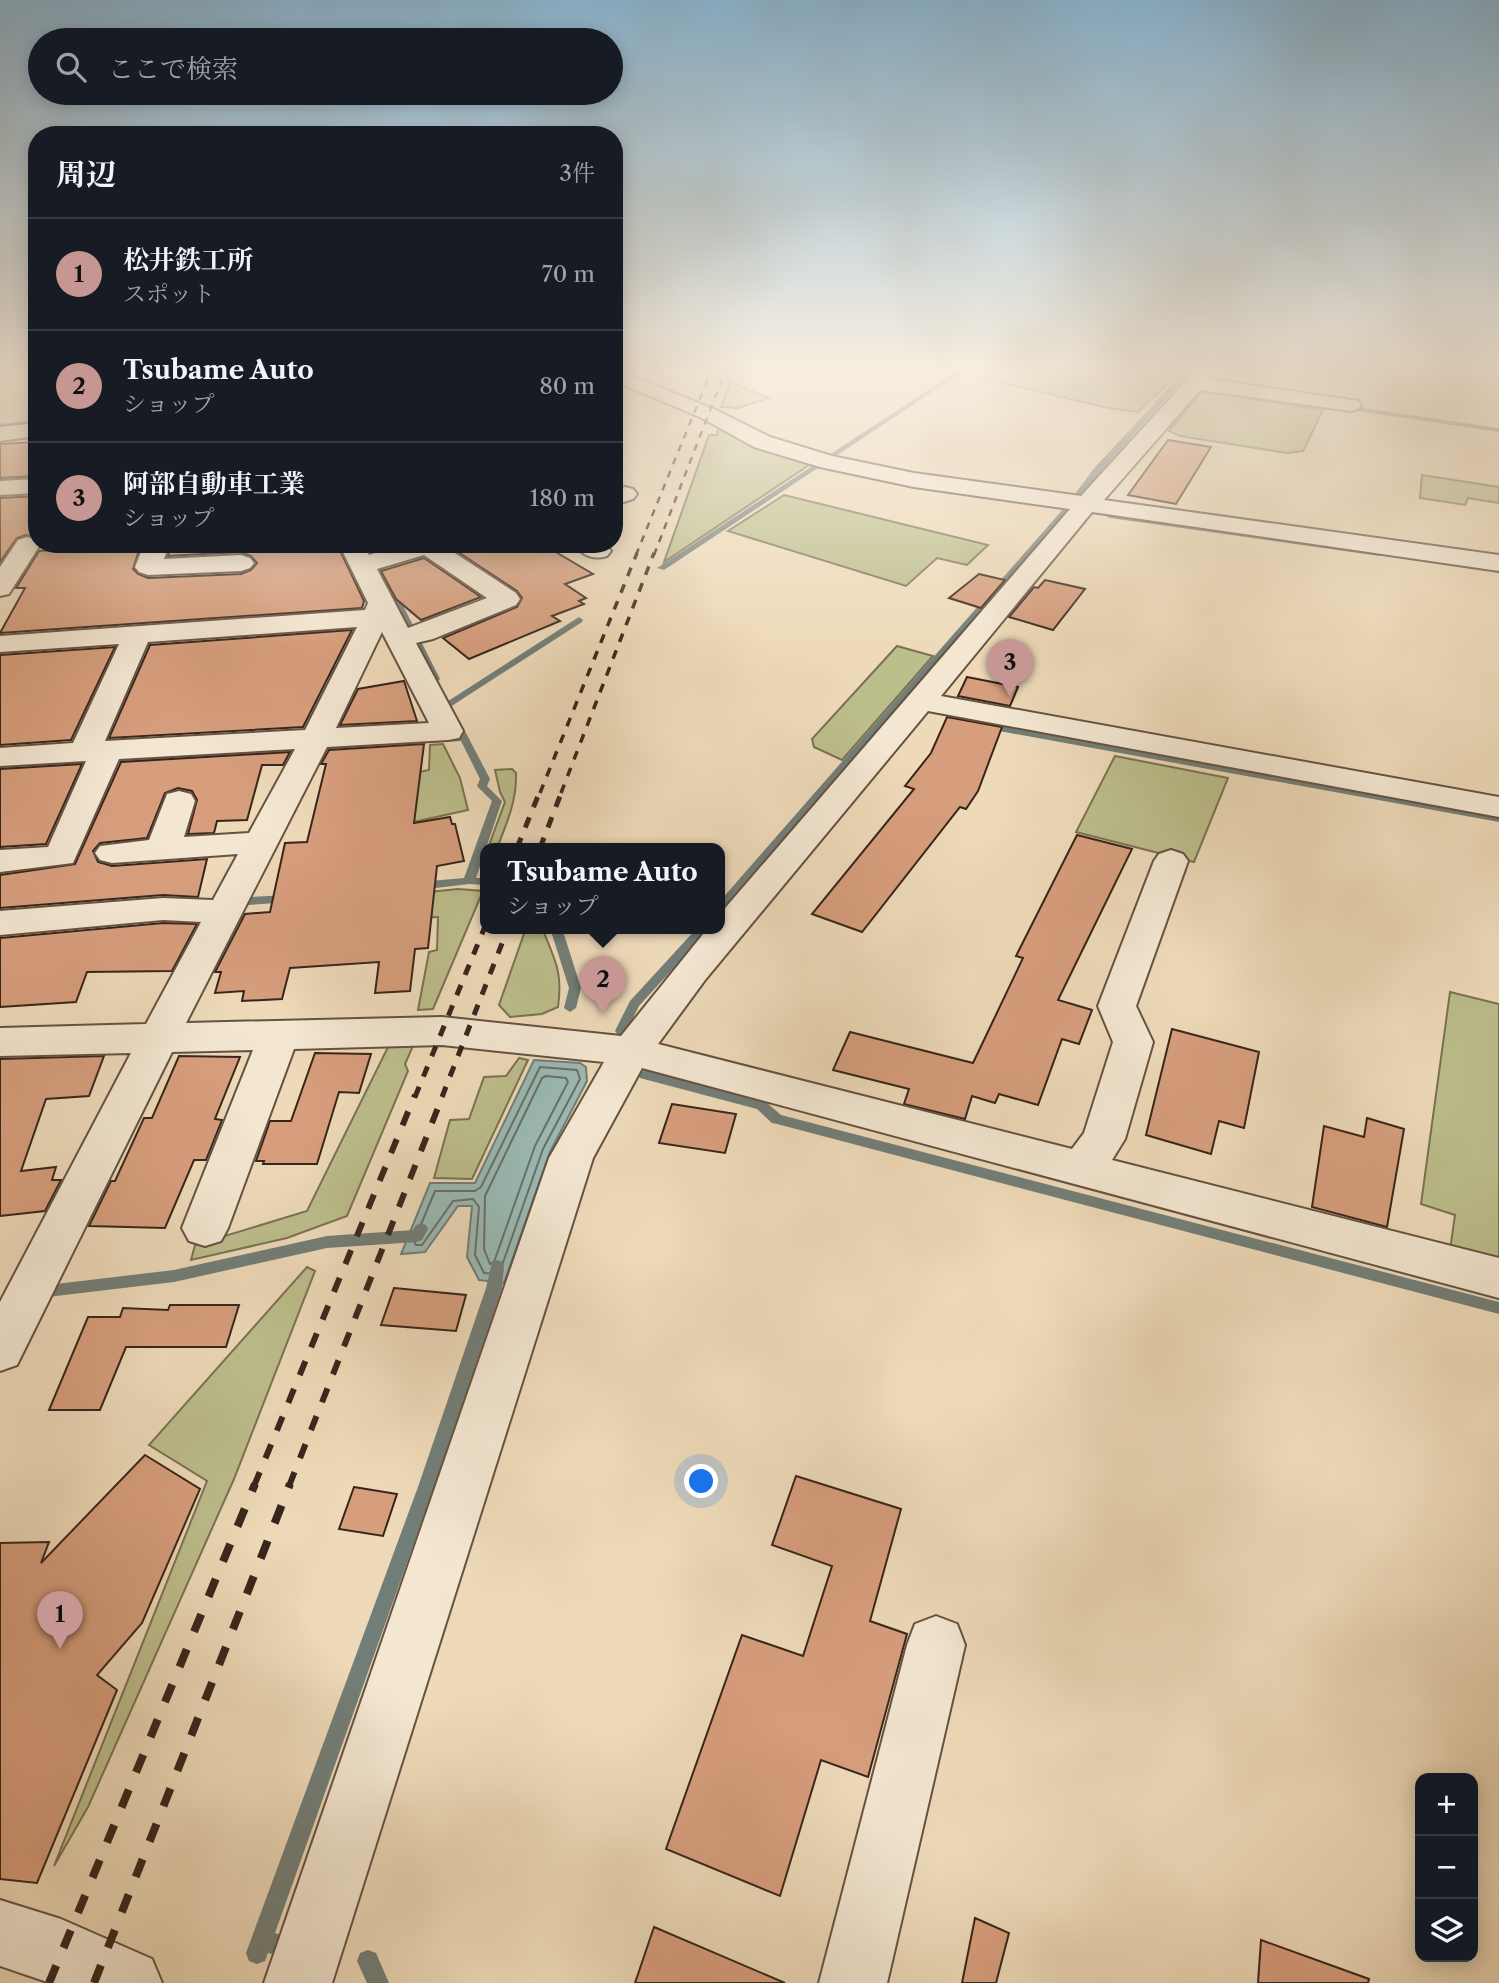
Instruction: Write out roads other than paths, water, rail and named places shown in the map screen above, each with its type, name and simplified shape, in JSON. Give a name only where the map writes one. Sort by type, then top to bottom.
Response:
[{"type":"street","points":[[824,462],[914,481],[1499,562]]},
{"type":"street","points":[[725,932],[922,701],[1076,504],[1117,462]]},
{"type":"street","points":[[0,488],[28,486]]},
{"type":"street","points":[[0,548],[28,544]]},
{"type":"street","points":[[0,588],[28,550]]},
{"type":"street","points":[[153,553],[148,567],[241,563]]},
{"type":"street","points":[[0,757],[99,757],[313,745],[365,736],[448,732],[410,636],[378,610],[366,558],[391,553]]},
{"type":"street","points":[[410,636],[507,599],[438,553]]},
{"type":"street","points":[[4,649],[137,634],[311,622],[378,610]]},
{"type":"street","points":[[0,1350],[158,1039],[313,745],[378,610]]},
{"type":"street","points":[[0,861],[61,856],[99,757],[137,634]]},
{"type":"street","points":[[922,701],[1499,807]]},
{"type":"street","points":[[163,849],[179,801]]},
{"type":"street","points":[[111,853],[262,842]]},
{"type":"street","points":[[1081,1169],[1104,1139],[1133,1042],[1117,1006],[1171,861]]},
{"type":"street","points":[[0,923],[229,906]]},
{"type":"street","points":[[298,1983],[571,1158],[631,1051],[724,934]]},
{"type":"street","points":[[0,1042],[442,1031],[631,1051],[1499,1278]]},
{"type":"street","points":[[205,1228],[279,1035]]},
{"type":"street","points":[[853,1983],[936,1645]]},
{"type":"street","points":[[0,1933],[71,1957],[128,1983]]},
{"type":"water","points":[[534,1060],[580,1063],[586,1067],[587,1081],[550,1152],[504,1283],[479,1280],[467,1257],[472,1206],[458,1206],[425,1252],[401,1254],[430,1183],[475,1183]]},
{"type":"waterway","points":[[661,568],[823,462]]},
{"type":"waterway","points":[[725,903],[1067,510],[1105,462]]},
{"type":"waterway","points":[[1110,516],[1380,554]]},
{"type":"waterway","points":[[372,553],[435,679]]},
{"type":"waterway","points":[[310,615],[335,677]]},
{"type":"waterway","points":[[447,705],[579,620]]},
{"type":"waterway","points":[[986,726],[1499,819]]},
{"type":"waterway","points":[[462,733],[465,738]]},
{"type":"waterway","points":[[0,767],[465,738]]},
{"type":"waterway","points":[[465,738],[485,779],[482,786],[497,801],[482,843]]},
{"type":"waterway","points":[[469,881],[480,850]]},
{"type":"waterway","points":[[419,886],[469,881]]},
{"type":"waterway","points":[[469,881],[480,882]]},
{"type":"waterway","points":[[231,902],[289,899]]},
{"type":"waterway","points":[[558,934],[575,988],[570,1008]]},
{"type":"waterway","points":[[621,1031],[634,1004],[698,934]]},
{"type":"waterway","points":[[645,1075],[761,1105],[777,1119],[1499,1308]]},
{"type":"waterway","points":[[39,1292],[174,1276],[327,1242],[417,1236],[421,1229]]},
{"type":"waterway","points":[[257,1953],[426,1487],[494,1288],[497,1266]]},
{"type":"waterway","points":[[262,1941],[276,1944]]},
{"type":"waterway","points":[[368,1961],[378,1983]]},
{"type":"railway","points":[[636,555],[674,462]]},
{"type":"railway","points":[[654,555],[690,462]]},
{"type":"railway","points":[[540,793],[637,553]]},
{"type":"railway","points":[[561,793],[654,553]]},
{"type":"railway","points":[[519,843],[540,791]]},
{"type":"railway","points":[[542,843],[562,791]]},
{"type":"railway","points":[[415,1097],[482,934]]},
{"type":"railway","points":[[442,1097],[506,934]]},
{"type":"railway","points":[[254,1486],[415,1095]]},
{"type":"railway","points":[[289,1486],[443,1095]]},
{"type":"railway","points":[[49,1983],[255,1484]]},
{"type":"railway","points":[[94,1983],[290,1484]]},
{"type":"place","name":"阿部自動車工業","points":[[1010,697]]},
{"type":"place","name":"Tsubame Auto","points":[[603,1014]]},
{"type":"place","name":"松井鉄工所","points":[[60,1649]]}]
